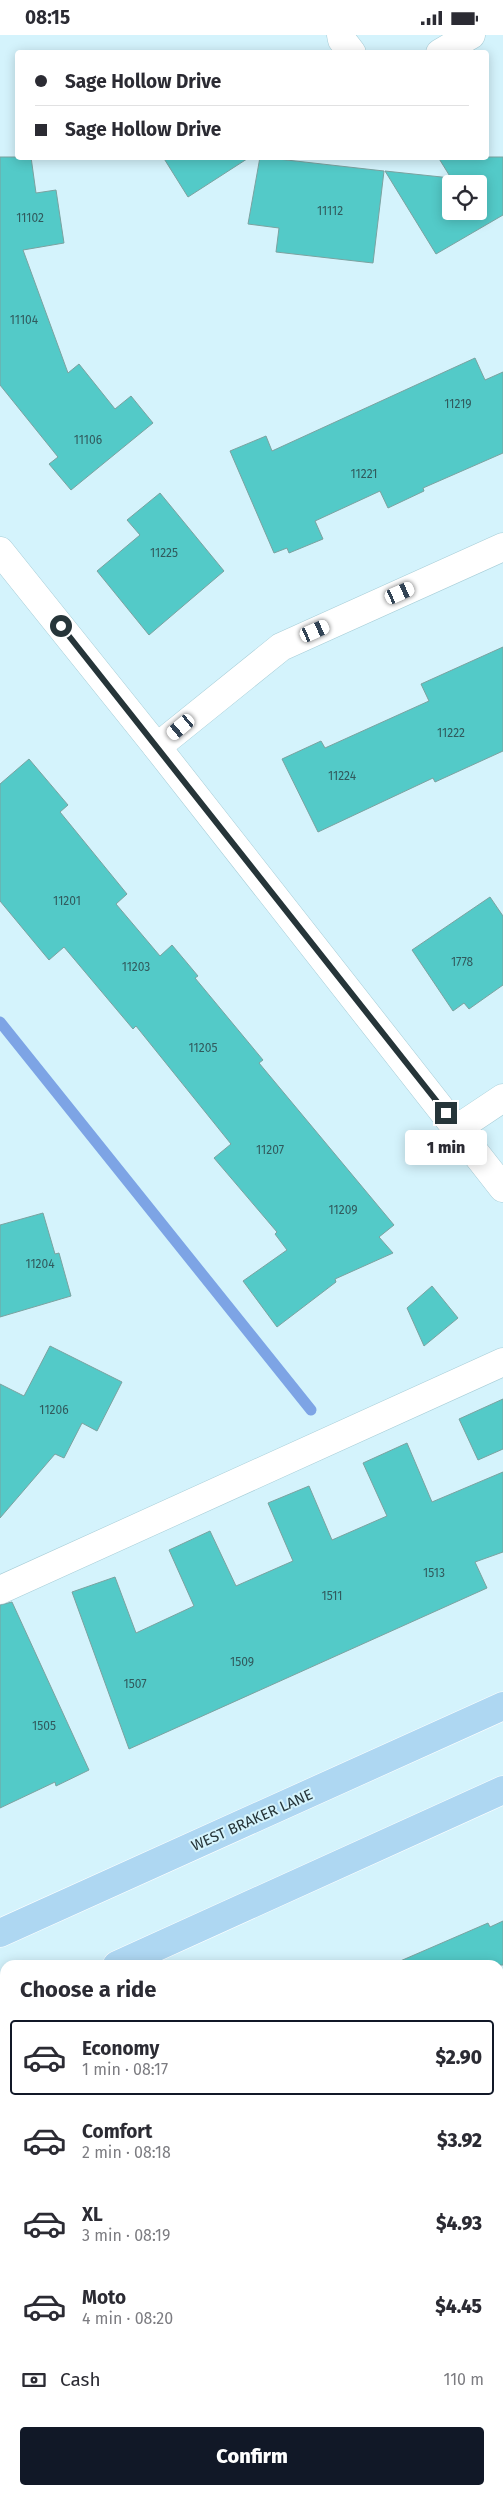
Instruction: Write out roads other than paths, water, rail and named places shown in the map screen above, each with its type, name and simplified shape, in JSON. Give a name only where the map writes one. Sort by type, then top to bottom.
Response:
[{"type":"main road","name":"WEST BRAKER LANE","points":[[0,1933],[503,1706]]},
{"type":"main road","points":[[128,1960],[503,1791]]},
{"type":"street","points":[[341,35],[342,40],[350,50]]},
{"type":"street","points":[[445,50],[471,35]]},
{"type":"street","points":[[158,747],[280,647],[503,547]]},
{"type":"street","points":[[0,551],[158,747],[458,1128],[503,1188]]},
{"type":"street","points":[[458,1128],[503,1098]]},
{"type":"street","points":[[0,1589],[503,1361]]},
{"type":"waterway","points":[[0,1022],[311,1410]]}]
